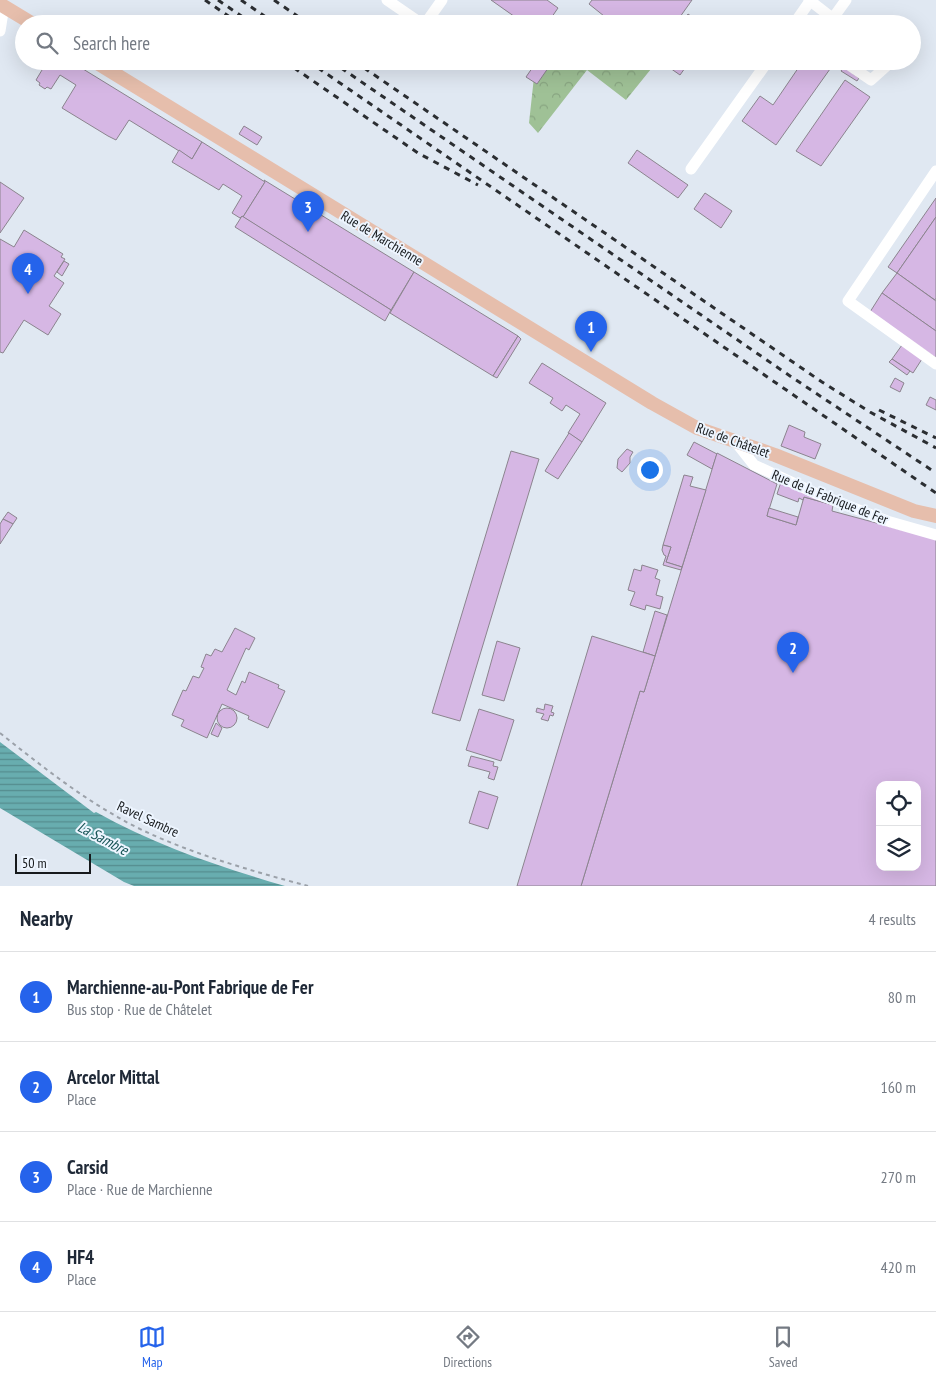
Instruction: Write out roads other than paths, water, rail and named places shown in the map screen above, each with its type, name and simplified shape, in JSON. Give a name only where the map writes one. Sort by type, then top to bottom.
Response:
[{"type":"main road","points":[[2,5],[18,15]]},
{"type":"main road","name":"Rue de Marchienne","points":[[109,70],[542,336]]},
{"type":"main road","name":"Rue de Châtelet","points":[[542,336],[697,428],[774,455],[914,511],[936,516]]},
{"type":"street","points":[[387,0],[410,15]]},
{"type":"street","points":[[431,15],[442,0]]},
{"type":"street","points":[[800,15],[809,0],[829,15]]},
{"type":"street","points":[[840,15],[846,0]]},
{"type":"street","points":[[0,31],[2,5]]},
{"type":"street","points":[[691,169],[762,70]]},
{"type":"street","points":[[856,70],[871,80],[882,70]]},
{"type":"street","points":[[936,171],[848,301],[936,364]]},
{"type":"street","name":"Rue de la Fabrique de Fer","points":[[735,441],[754,465],[860,511],[936,536]]},
{"type":"water","name":"La Sambre","points":[[0,742],[94,813],[96,812],[142,835],[188,854],[285,886],[134,886],[124,882],[0,808]]},
{"type":"railway","points":[[205,0],[227,15]]},
{"type":"railway","points":[[218,0],[240,15]]},
{"type":"railway","points":[[241,0],[263,15]]},
{"type":"railway","points":[[274,0],[296,15]]},
{"type":"railway","points":[[297,70],[418,153],[478,185]]},
{"type":"railway","points":[[321,70],[936,493]]},
{"type":"railway","points":[[344,70],[793,378],[936,473]]},
{"type":"railway","points":[[367,70],[822,382],[870,412],[936,448]]},
{"type":"railway","points":[[879,410],[936,438]]},
{"type":"place","name":"Carsid","points":[[308,232]]},
{"type":"place","name":"HF4","points":[[28,294]]},
{"type":"place","name":"Marchienne-au-Pont Fabrique de Fer","points":[[591,352]]},
{"type":"place","name":"Arcelor Mittal","points":[[793,673]]}]
